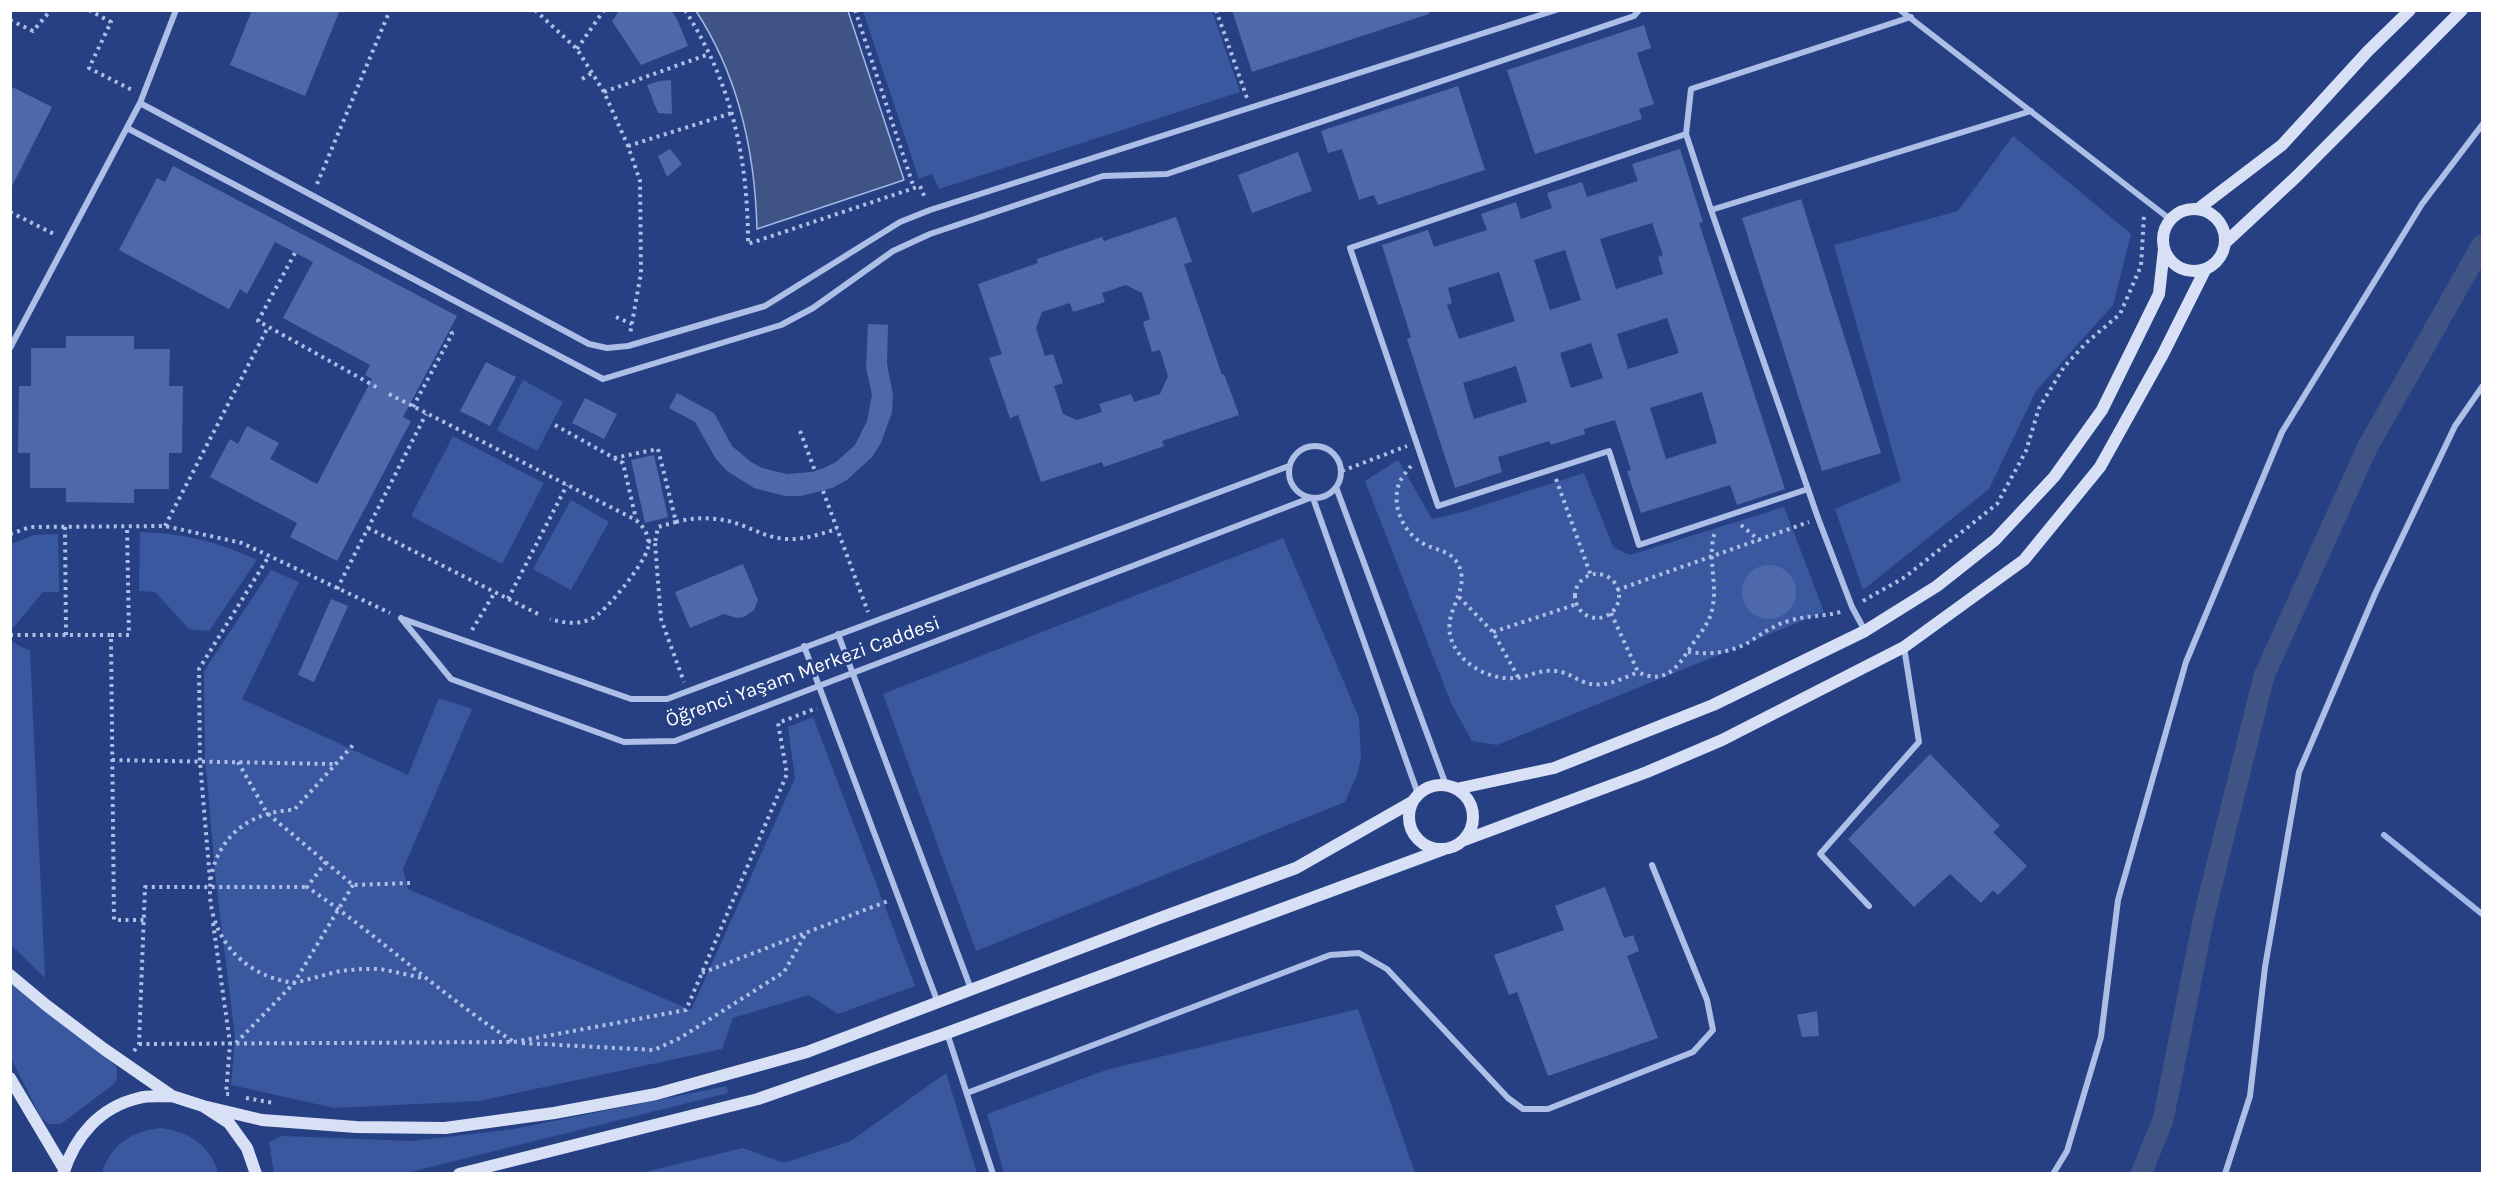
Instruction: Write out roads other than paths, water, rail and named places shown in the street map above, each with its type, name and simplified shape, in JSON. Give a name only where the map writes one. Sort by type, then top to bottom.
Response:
[{"type":"street","points":[[10,348],[128,128],[143,96],[176,10]]},
{"type":"street","points":[[140,103],[589,344],[607,348],[628,346],[765,306],[900,222],[930,210],[1556,10]]},
{"type":"street","points":[[128,128],[603,379],[781,325],[813,308],[893,251],[930,234],[1103,176],[1167,174],[1634,16],[1639,10]]},
{"type":"street","points":[[1900,10],[2171,220]]},
{"type":"street","points":[[2198,209],[2282,145],[2368,51],[2410,10]]},
{"type":"street","points":[[2226,242],[2296,177],[2462,10]]},
{"type":"street","points":[[1865,631],[1852,607],[1818,518],[1686,134],[1691,88],[1911,17]]},
{"type":"street","points":[[1711,210],[2031,111]]},
{"type":"street","points":[[2053,1173],[2067,1151],[2101,1037],[2118,900],[2186,662],[2282,432],[2422,204],[2482,125]]},
{"type":"street","points":[[1686,134],[1350,248],[1416,443],[1438,506],[1609,451],[1639,545],[1808,489]]},
{"type":"street","points":[[10,975],[79,1030],[172,1096],[262,1120],[357,1127],[446,1128],[554,1113],[667,1091],[807,1052],[1296,868],[1436,785],[1451,787],[1554,768],[1713,705],[1865,631],[1936,586],[1995,540],[2054,477],[2102,410],[2159,294],[2164,249],[2163,236],[2167,224],[2176,214],[2198,209],[2209,212],[2224,229],[2226,242],[2223,254],[2216,264],[2205,270],[2192,272],[2180,268],[2170,261],[2164,249]]},
{"type":"street","points":[[459,1173],[758,1099],[947,1033],[1647,772],[1722,740],[1904,648],[2024,561],[2100,467],[2163,354],[2205,270]]},
{"type":"street","points":[[2225,1173],[2250,1096],[2265,967],[2299,772],[2375,594],[2455,426],[2482,387]]},
{"type":"street","points":[[1316,445],[1333,452],[1339,459],[1342,471],[1332,492],[1322,497],[1312,498],[1299,493],[1292,484],[1289,466],[1298,451],[1316,445]]},
{"type":"street","name":"Öğrenci Yaşam Merkezi Caddesi","points":[[1289,466],[667,699],[632,699],[401,618],[451,679],[624,742],[675,741],[1312,498]]},
{"type":"street","points":[[1336,487],[1451,787],[1470,804],[1473,824],[1462,841]]},
{"type":"street","points":[[1312,498],[1415,798],[1408,821],[1411,830],[1424,845],[1444,849]]},
{"type":"street","points":[[838,634],[971,989]]},
{"type":"street","points":[[804,646],[938,1003]]},
{"type":"street","points":[[1869,906],[1820,854],[1919,742],[1904,648]]},
{"type":"street","points":[[967,1093],[1330,955],[1359,953],[1387,969],[1508,1098],[1523,1109],[1548,1109],[1693,1052],[1713,1030],[1707,1000],[1652,866]]},
{"type":"street","points":[[947,1033],[993,1173]]},
{"type":"street","points":[[10,1078],[64,1171]]},
{"type":"street","points":[[64,1171],[70,1152],[86,1128],[111,1108],[140,1097],[172,1096]]},
{"type":"street","points":[[203,1106],[229,1123],[247,1148],[256,1173]]},
{"type":"waterway","points":[[2141,1174],[2163,1120],[2204,916],[2264,676],[2367,448],[2482,245]]},
{"type":"waterway","points":[[2384,835],[2482,914]]}]
